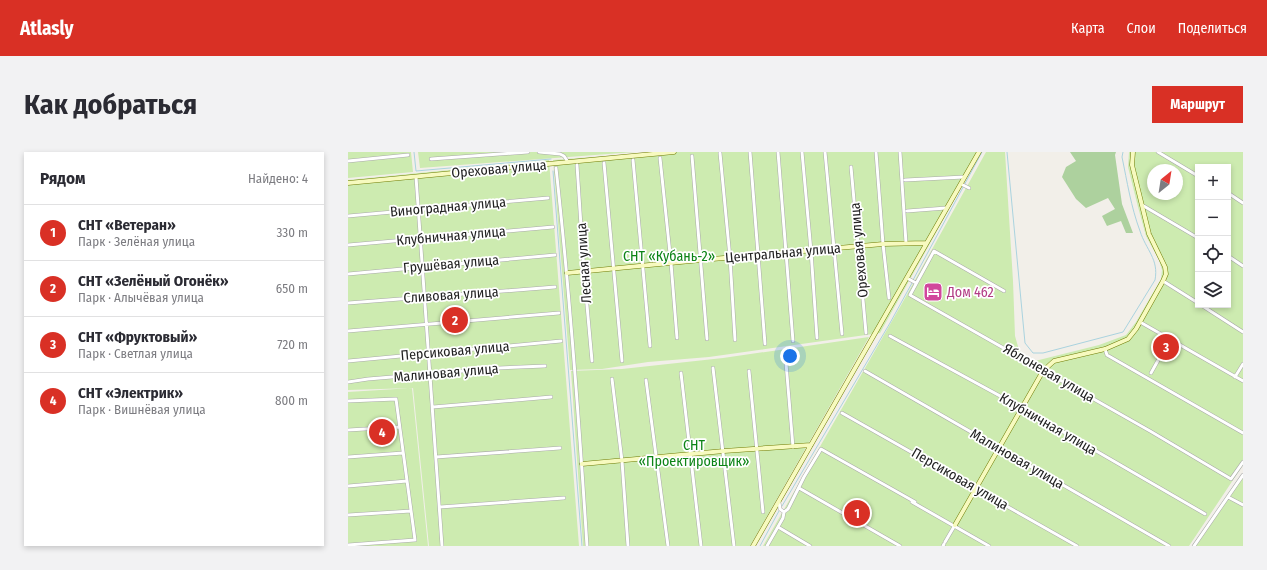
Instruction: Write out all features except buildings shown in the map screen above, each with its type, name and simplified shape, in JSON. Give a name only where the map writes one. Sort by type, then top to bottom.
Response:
[{"type":"street","points":[[431,159],[528,152]]},
{"type":"street","points":[[539,152],[560,154],[564,156],[568,162]]},
{"type":"street","points":[[601,152],[602,158]]},
{"type":"street","name":"Ореховая улица","points":[[348,183],[647,153],[674,152]]},
{"type":"street","points":[[750,152],[765,344]]},
{"type":"street","points":[[778,152],[793,341]]},
{"type":"street","points":[[802,152],[817,338]]},
{"type":"street","points":[[825,152],[842,334]]},
{"type":"street","points":[[876,152],[889,298]]},
{"type":"street","points":[[900,152],[906,243]]},
{"type":"street","points":[[753,546],[946,208],[964,186],[964,177],[979,152]]},
{"type":"street","points":[[944,544],[998,448],[1044,371],[1054,361],[1105,349],[1128,339],[1140,322],[1163,281],[1166,274],[1166,266],[1150,234],[1132,165],[1133,152]]},
{"type":"street","points":[[1158,152],[1195,174]]},
{"type":"street","points":[[720,153],[730,258],[735,340]]},
{"type":"street","points":[[348,161],[408,155]]},
{"type":"street","points":[[692,156],[707,339]]},
{"type":"street","points":[[660,158],[678,338]]},
{"type":"street","points":[[633,160],[650,346]]},
{"type":"street","points":[[604,163],[622,361]]},
{"type":"street","name":"Лесная улица","points":[[577,165],[592,361]]},
{"type":"street","name":"Ореховая улица","points":[[851,167],[866,333]]},
{"type":"street","points":[[556,168],[575,367],[587,546]]},
{"type":"street","points":[[416,177],[442,546]]},
{"type":"street","points":[[905,180],[964,177]]},
{"type":"street","points":[[1231,195],[1243,202]]},
{"type":"street","name":"Виноградная улица","points":[[348,216],[548,198]]},
{"type":"street","points":[[1142,205],[1195,236]]},
{"type":"street","points":[[907,211],[946,208]]},
{"type":"street","name":"Клубничная улица","points":[[348,246],[553,227]]},
{"type":"street","name":"Центральная улица","points":[[567,273],[758,256],[787,252],[883,244],[926,243]]},
{"type":"street","points":[[907,278],[914,282],[934,251],[1004,291]]},
{"type":"street","name":"Грушёвая улица","points":[[348,274],[555,255]]},
{"type":"street","points":[[1231,258],[1243,266]]},
{"type":"street","points":[[1163,281],[1195,301]]},
{"type":"street","name":"Яблоневая улица","points":[[914,282],[910,294],[1231,479],[1243,462]]},
{"type":"street","name":"Сливовая улица","points":[[348,303],[555,286]]},
{"type":"street","points":[[1206,308],[1243,332]]},
{"type":"street","points":[[348,331],[559,313]]},
{"type":"street","points":[[1140,322],[1243,381]]},
{"type":"street","name":"Клубничная улица","points":[[890,336],[1022,408],[1205,514]]},
{"type":"street","points":[[1151,373],[1170,339]]},
{"type":"street","name":"Персиковая улица","points":[[348,361],[561,341]]},
{"type":"street","points":[[1105,349],[1107,355],[1243,433]]},
{"type":"street","points":[[786,363],[793,446]]},
{"type":"street","points":[[1235,377],[1243,364]]},
{"type":"street","name":"Малиновая улица","points":[[348,382],[368,379],[545,366]]},
{"type":"street","points":[[713,368],[724,450],[734,546]]},
{"type":"street","points":[[749,371],[763,512]]},
{"type":"street","name":"Малиновая улица","points":[[864,371],[1169,546]]},
{"type":"street","points":[[681,374],[701,546]]},
{"type":"street","points":[[612,379],[622,461],[628,546]]},
{"type":"street","points":[[646,380],[668,546]]},
{"type":"street","points":[[433,407],[551,397]]},
{"type":"street","points":[[348,401],[396,399],[415,540],[348,545]]},
{"type":"street","name":"Персиковая улица","points":[[842,413],[1077,546]]},
{"type":"street","points":[[348,430],[399,426]]},
{"type":"street","points":[[582,464],[656,458],[724,450],[811,445]]},
{"type":"street","points":[[436,457],[560,448]]},
{"type":"street","points":[[767,546],[784,516],[784,512],[788,509],[821,449]]},
{"type":"street","points":[[821,449],[915,502]]},
{"type":"street","points":[[821,449],[990,546]]},
{"type":"street","points":[[348,456],[403,453]]},
{"type":"street","points":[[1194,546],[1243,475]]},
{"type":"street","points":[[348,486],[407,481]]},
{"type":"street","points":[[799,488],[900,546]]},
{"type":"street","points":[[1228,497],[1243,505]]},
{"type":"street","points":[[440,507],[564,498]]},
{"type":"street","points":[[779,500],[780,509],[784,512]]},
{"type":"street","points":[[348,515],[411,511]]},
{"type":"street","points":[[934,513],[954,525]]},
{"type":"street","points":[[778,527],[810,546]]},
{"type":"green space","points":[[348,152],[411,152],[413,172],[348,178]]},
{"type":"green space","points":[[418,152],[635,152],[420,168]]},
{"type":"green space","name":"СНТ «Кубань-2»","points":[[657,152],[981,152],[880,333],[709,357],[648,362],[602,369],[570,370],[553,160]]},
{"type":"green space","points":[[986,152],[1005,152],[1015,336],[1019,350],[1026,357],[1035,361],[1099,345],[1126,335],[1136,322],[1161,279],[1162,270],[1159,260],[1146,236],[1138,207],[1128,167],[1129,152],[1243,152],[1243,465],[1189,546],[763,546],[900,307]]},
{"type":"green space","points":[[1070,152],[1116,152],[1115,155],[1122,204],[1133,233],[1126,233],[1121,221],[1107,226],[1102,216],[1115,209],[1108,198],[1086,208],[1076,199],[1062,177],[1066,167],[1076,161]]},
{"type":"green space","points":[[549,160],[579,546],[429,546],[413,388],[348,390],[348,180]]},
{"type":"green space","name":"СНТ «Проектировщик»","points":[[869,337],[750,546],[583,546],[571,371],[622,369],[723,358]]},
{"type":"green space","points":[[412,388],[428,546],[348,546],[348,392]]},
{"type":"green space","points":[[1243,476],[1243,546],[1196,546]]},
{"type":"waterway","points":[[414,152],[416,171],[551,159]]},
{"type":"waterway","points":[[913,280],[982,152]]},
{"type":"waterway","points":[[1007,152],[1025,343],[1033,353],[1043,353],[1123,332],[1155,280],[1156,273],[1154,260],[1137,222],[1122,157],[1123,152]]},
{"type":"waterway","points":[[553,171],[582,546]]},
{"type":"waterway","points":[[782,506],[912,283]]},
{"type":"waterway","points":[[760,546],[779,511]]},
{"type":"place","name":"Дом 462","points":[[933,292]]},
{"type":"place","name":"СНТ «Зелёный Огонёк»","points":[[455,320]]},
{"type":"place","name":"СНТ «Фруктовый»","points":[[1166,347]]},
{"type":"place","name":"СНТ «Электрик»","points":[[382,432]]},
{"type":"place","name":"СНТ «Ветеран»","points":[[857,513]]}]
